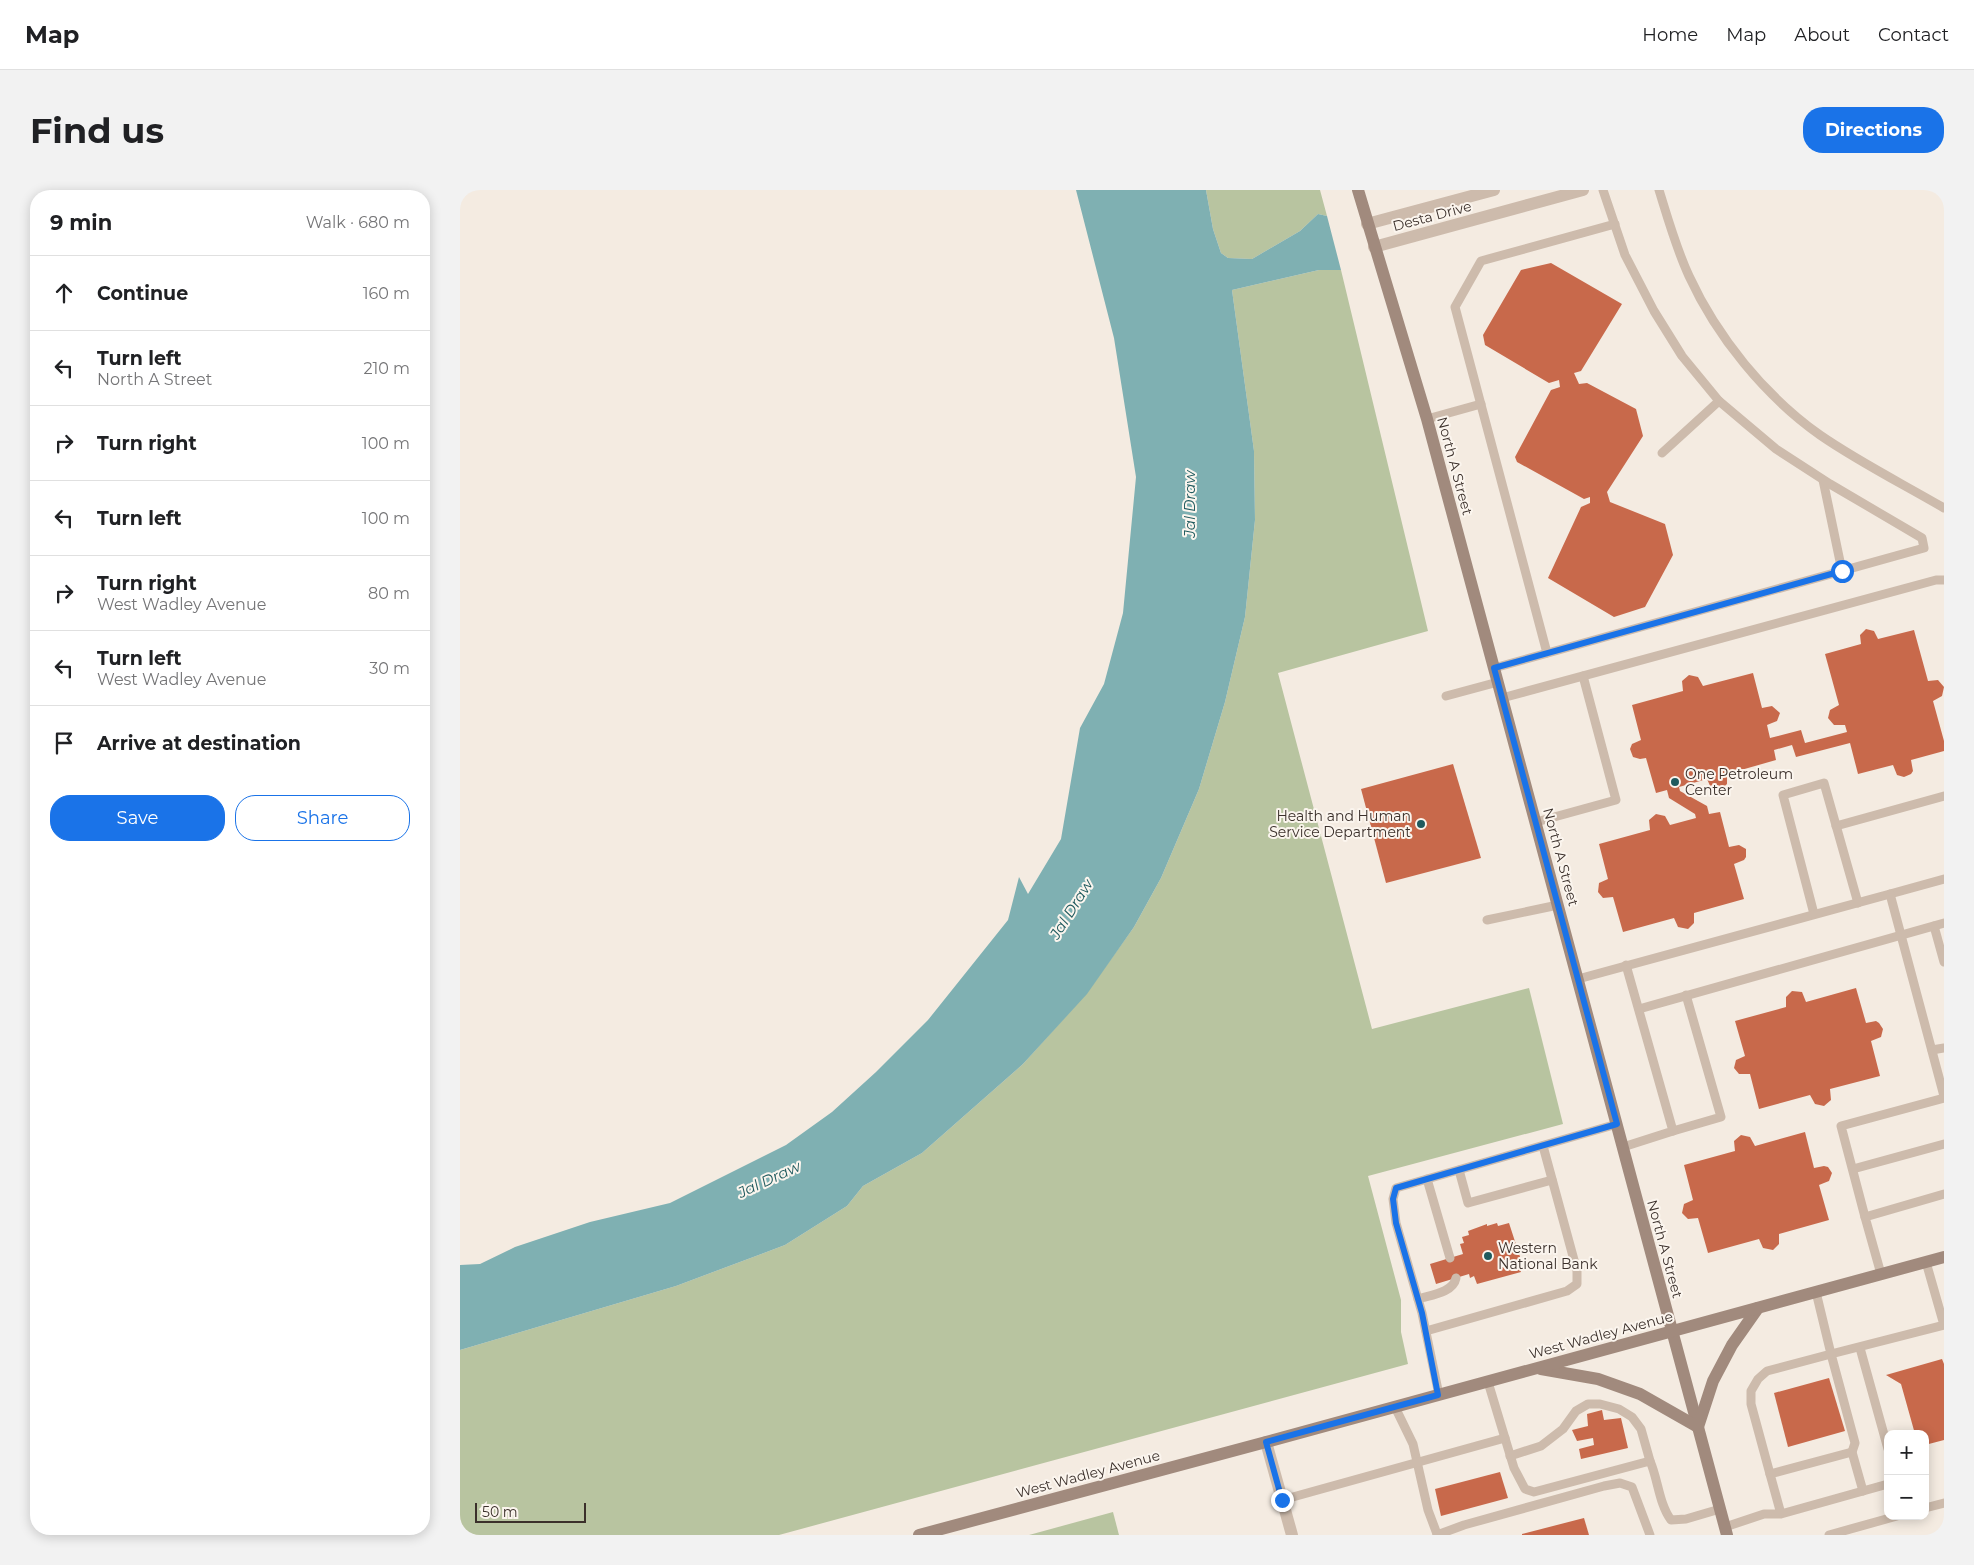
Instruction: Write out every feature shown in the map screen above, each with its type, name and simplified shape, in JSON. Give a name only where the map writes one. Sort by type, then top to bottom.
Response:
[{"type":"main road","name":"North A Street","points":[[1358,190],[1427,419],[1726,1531]]},
{"type":"main road","name":"West Wadley Avenue","points":[[919,1535],[1944,1257]]},
{"type":"main road","points":[[1537,1368],[1598,1379],[1640,1394],[1698,1427],[1713,1381],[1732,1346],[1758,1308]]},
{"type":"street","name":"Desta Drive","points":[[1367,224],[1494,190]]},
{"type":"street","name":"Desta Drive","points":[[1374,247],[1583,190]]},
{"type":"street","points":[[1266,1442],[1292,1535]]},
{"type":"lane","points":[[1494,668],[1924,548],[1922,538],[1823,480],[1776,449],[1719,400],[1682,356],[1654,311],[1625,255],[1603,190]]},
{"type":"lane","points":[[1659,190],[1674,240],[1696,291],[1728,342],[1760,380],[1787,408],[1821,435],[1944,508]]},
{"type":"lane","points":[[1547,653],[1455,307],[1481,261],[1615,224]]},
{"type":"lane","points":[[1662,453],[1719,400]]},
{"type":"lane","points":[[1427,419],[1481,404]]},
{"type":"lane","points":[[1823,480],[1842,571]]},
{"type":"lane","points":[[1502,698],[1944,580]]},
{"type":"lane","points":[[1536,822],[1616,800],[1584,676]]},
{"type":"lane","points":[[1446,696],[1498,682]]},
{"type":"lane","points":[[1814,914],[1783,795],[1824,783],[1858,903]]},
{"type":"lane","points":[[1836,826],[1944,796]]},
{"type":"lane","points":[[1578,979],[1944,878]]},
{"type":"lane","points":[[1881,1274],[1842,1126],[1944,1097],[1890,894]]},
{"type":"lane","points":[[1487,920],[1558,905]]},
{"type":"lane","points":[[1639,1009],[1944,924]]},
{"type":"lane","points":[[1934,926],[1944,962]]},
{"type":"lane","points":[[1626,965],[1674,1131]]},
{"type":"lane","points":[[1622,1147],[1720,1117],[1686,996]]},
{"type":"lane","points":[[1932,1050],[1944,1048]]},
{"type":"lane","points":[[1438,1395],[1426,1331],[1396,1223],[1393,1199],[1396,1188],[1617,1124]]},
{"type":"lane","points":[[1853,1169],[1944,1144]]},
{"type":"lane","points":[[1426,1331],[1567,1291],[1576,1284],[1577,1271],[1543,1146]]},
{"type":"lane","points":[[1458,1170],[1468,1203],[1552,1180]]},
{"type":"lane","points":[[1426,1179],[1450,1258]]},
{"type":"lane","points":[[1865,1217],[1944,1194]]},
{"type":"lane","points":[[1781,1514],[1751,1404],[1751,1391],[1758,1379],[1767,1371],[1944,1326],[1926,1262]]},
{"type":"lane","points":[[1418,1299],[1449,1289],[1456,1278]]},
{"type":"lane","points":[[1816,1292],[1855,1442],[1852,1452],[1863,1491]]},
{"type":"lane","points":[[1860,1348],[1884,1435]]},
{"type":"lane","points":[[1488,1382],[1510,1456],[1524,1489],[1534,1492],[1650,1461]]},
{"type":"lane","points":[[1510,1456],[1541,1446],[1563,1429],[1576,1411],[1588,1404],[1600,1404],[1619,1409],[1632,1417],[1642,1429],[1666,1514],[1671,1520],[1686,1519],[1720,1509]]},
{"type":"lane","points":[[1395,1407],[1413,1444],[1428,1510],[1437,1534],[1620,1483],[1632,1487],[1650,1535]]},
{"type":"lane","points":[[1282,1500],[1505,1438]]},
{"type":"lane","points":[[1770,1474],[1852,1452]]},
{"type":"lane","points":[[1726,1531],[1764,1514],[1781,1514],[1884,1485]]},
{"type":"lane","points":[[1929,1507],[1944,1503]]},
{"type":"lane","points":[[1830,1535],[1884,1520]]},
{"type":"green space","points":[[1206,190],[1320,190],[1327,216],[1318,214],[1300,231],[1252,259],[1228,258],[1221,253],[1213,229]]},
{"type":"green space","points":[[1319,270],[1341,270],[1428,631],[1278,673],[1372,1029],[1529,988],[1563,1124],[1368,1176],[1401,1300],[1401,1332],[1408,1364],[779,1535],[460,1535],[460,1350],[676,1286],[785,1245],[847,1206],[863,1186],[922,1153],[1023,1064],[1086,994],[1134,927],[1161,878],[1199,789],[1225,702],[1245,617],[1255,520],[1254,451],[1232,290]]},
{"type":"green space","points":[[1113,1512],[1119,1535],[1029,1535]]},
{"type":"water","name":"Jal Draw","points":[[1076,190],[1206,190],[1213,229],[1221,253],[1228,258],[1252,259],[1300,231],[1318,214],[1327,216],[1341,270],[1319,270],[1232,290],[1254,451],[1255,520],[1245,617],[1225,702],[1199,789],[1161,878],[1134,927],[1087,994],[1023,1064],[922,1153],[863,1186],[847,1206],[785,1245],[676,1286],[460,1350],[460,1265],[480,1264],[515,1247],[590,1222],[670,1203],[786,1145],[832,1112],[876,1072],[928,1020],[1008,920],[1019,877],[1028,894],[1061,839],[1080,728],[1104,684],[1123,613],[1136,477],[1114,338]]},
{"type":"building","points":[[1551,263],[1622,304],[1581,371],[1574,373],[1579,384],[1587,383],[1636,409],[1643,436],[1607,492],[1610,502],[1665,524],[1673,555],[1645,607],[1614,617],[1548,578],[1581,507],[1590,503],[1590,497],[1584,499],[1517,462],[1515,457],[1551,390],[1560,387],[1559,380],[1549,383],[1485,345],[1483,335],[1521,270]]},
{"type":"building","name":"One Petroleum Center","points":[[1866,629],[1874,631],[1878,639],[1914,630],[1928,681],[1938,680],[1944,687],[1942,696],[1933,701],[1944,741],[1944,751],[1911,760],[1913,771],[1904,777],[1897,775],[1893,765],[1858,774],[1850,743],[1796,757],[1792,745],[1774,750],[1776,760],[1727,774],[1727,784],[1720,790],[1711,788],[1707,779],[1679,787],[1680,791],[1707,806],[1709,814],[1720,812],[1729,847],[1739,845],[1746,849],[1744,860],[1734,864],[1744,899],[1694,913],[1694,923],[1688,929],[1678,927],[1674,918],[1623,932],[1613,897],[1603,898],[1598,892],[1599,883],[1608,879],[1599,844],[1650,830],[1649,820],[1656,814],[1665,816],[1670,825],[1696,818],[1695,814],[1669,798],[1667,790],[1656,793],[1646,758],[1633,757],[1630,749],[1632,744],[1641,740],[1632,705],[1683,691],[1682,681],[1689,675],[1698,677],[1703,686],[1753,673],[1762,708],[1772,706],[1780,713],[1777,721],[1767,725],[1770,738],[1801,730],[1805,743],[1847,732],[1845,725],[1834,725],[1828,718],[1830,710],[1839,705],[1825,654],[1861,644],[1860,635]]},
{"type":"building","name":"Health and Human Service Department","points":[[1453,764],[1481,858],[1386,883],[1361,789]]},
{"type":"building","points":[[1856,988],[1866,1023],[1876,1021],[1883,1029],[1881,1037],[1871,1041],[1880,1076],[1830,1089],[1831,1100],[1824,1106],[1815,1104],[1810,1095],[1759,1109],[1750,1074],[1739,1074],[1734,1068],[1736,1060],[1745,1056],[1735,1021],[1786,1007],[1786,997],[1792,991],[1802,992],[1806,1002]]},
{"type":"building","points":[[1805,1132],[1814,1168],[1828,1167],[1832,1173],[1829,1181],[1819,1185],[1829,1220],[1779,1234],[1779,1244],[1773,1250],[1763,1248],[1759,1239],[1708,1253],[1698,1218],[1688,1219],[1682,1213],[1684,1204],[1693,1200],[1684,1165],[1735,1151],[1734,1141],[1741,1135],[1750,1137],[1755,1146]]},
{"type":"building","points":[[1497,1223],[1498,1226],[1509,1223],[1522,1263],[1518,1264],[1521,1272],[1477,1284],[1474,1276],[1470,1278],[1469,1274],[1436,1284],[1430,1264],[1463,1254],[1460,1244],[1464,1243],[1462,1237],[1469,1235],[1468,1231],[1487,1224],[1487,1226]]},
{"type":"building","points":[[1942,1359],[1944,1364],[1944,1440],[1929,1444],[1929,1430],[1914,1430],[1901,1384],[1886,1375]]},
{"type":"building","points":[[1829,1378],[1845,1431],[1788,1447],[1774,1393]]},
{"type":"building","points":[[1602,1410],[1604,1420],[1621,1418],[1628,1448],[1581,1459],[1579,1449],[1594,1445],[1593,1438],[1577,1441],[1572,1430],[1588,1426],[1587,1414]]},
{"type":"building","points":[[1500,1472],[1508,1498],[1441,1516],[1435,1489]]},
{"type":"building","points":[[1584,1518],[1589,1535],[1522,1535],[1522,1534]]},
{"type":"place","name":"One Petroleum Center","points":[[1675,782]]},
{"type":"place","name":"Health and Human Service Department","points":[[1421,824]]},
{"type":"place","name":"Western National Bank","points":[[1488,1256]]},
{"type":"route","points":[[1282,1500],[1266,1442],[1438,1395],[1422,1313],[1396,1223],[1393,1199],[1396,1188],[1617,1124],[1494,668],[1842,571]]}]
